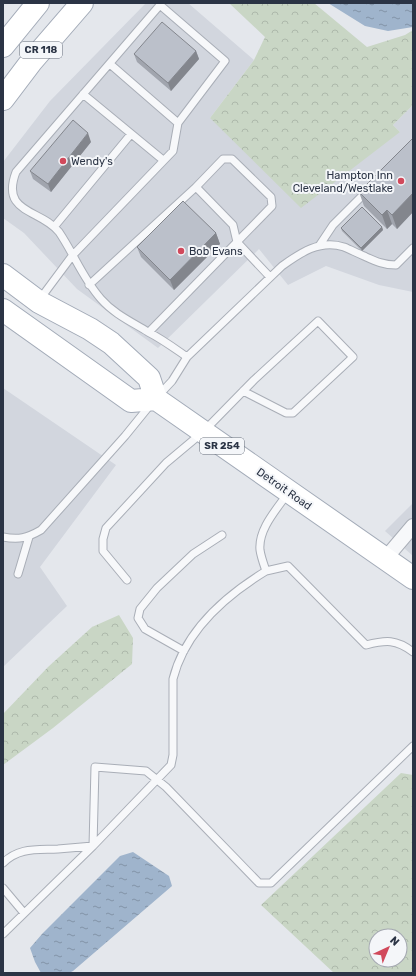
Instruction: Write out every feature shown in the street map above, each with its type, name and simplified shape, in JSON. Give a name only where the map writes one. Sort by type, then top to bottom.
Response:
[{"type":"main road","name":"CR 118","points":[[3,46],[38,3]]},
{"type":"main road","name":"CR 118","points":[[3,99],[31,62],[82,3]]},
{"type":"main road","points":[[3,276],[39,302],[90,329],[110,343],[150,378],[156,399],[131,401],[3,310]]},
{"type":"main road","name":"Detroit Road","points":[[156,399],[413,578]]},
{"type":"street","points":[[385,559],[413,526]]},
{"type":"lane","points":[[39,302],[72,256],[162,160],[173,151],[178,123],[225,61],[160,5],[16,172],[11,192],[16,203],[33,216],[49,223],[54,227],[58,232],[72,256],[90,285],[102,300],[114,311],[187,357]]},
{"type":"lane","points":[[110,64],[178,123]]},
{"type":"lane","points":[[83,94],[162,160]]},
{"type":"lane","points":[[54,227],[131,134]]},
{"type":"lane","points":[[90,285],[196,187],[223,159],[232,159],[271,197],[272,206],[149,332]]},
{"type":"lane","points":[[196,187],[233,225],[237,242],[270,277]]},
{"type":"lane","points":[[318,246],[333,225],[370,187]]},
{"type":"lane","points":[[3,537],[28,537],[41,530],[172,381],[187,357],[282,266],[295,257],[318,246],[331,245],[343,247],[385,265],[396,265],[413,248]]},
{"type":"lane","points":[[127,580],[103,550],[103,539],[106,528],[166,463],[203,432],[243,391],[318,321],[353,357],[293,413],[286,413],[243,391]]},
{"type":"lane","points":[[266,571],[260,552],[260,542],[266,524],[288,492]]},
{"type":"lane","points":[[184,651],[146,629],[138,618],[140,609],[157,588],[193,554],[222,535]]},
{"type":"lane","points":[[18,574],[28,537]]},
{"type":"lane","points":[[3,934],[158,780],[171,765],[173,755],[173,679],[176,668],[194,635],[211,614],[245,584],[266,571],[288,566],[366,645],[380,641],[393,641],[404,645],[413,652]]},
{"type":"lane","points":[[92,846],[95,767],[146,771],[158,780],[259,883],[271,883],[413,746]]},
{"type":"lane","points":[[3,863],[17,853],[28,850],[92,846]]},
{"type":"lane","points":[[3,888],[24,913]]},
{"type":"shaded area","points":[[146,3],[188,3],[254,60],[210,118],[400,132],[393,125],[413,105],[413,292],[379,285],[326,266],[288,285],[259,249],[158,348],[77,289],[24,233],[3,218],[3,162],[50,101]]},
{"type":"shaded area","points":[[3,388],[116,465],[40,567],[67,606],[3,667]]},
{"type":"shaded area","points":[[413,503],[413,556],[385,531]]},
{"type":"green space","points":[[229,3],[314,3],[367,47],[405,35],[413,30],[413,105],[393,125],[400,132],[301,208],[210,118],[254,60],[265,37]]},
{"type":"green space","points":[[119,615],[133,638],[132,664],[53,728],[3,765],[3,714],[48,667],[92,627]]},
{"type":"green space","points":[[401,773],[413,775],[413,973],[334,973],[261,905]]},
{"type":"water","points":[[328,3],[413,3],[413,27],[388,31],[365,26]]},
{"type":"water","points":[[133,852],[169,876],[172,886],[73,971],[69,973],[41,973],[30,948],[42,934],[120,856]]},
{"type":"building","points":[[162,22],[196,51],[168,83],[134,54]]},
{"type":"building","points":[[73,120],[88,133],[48,184],[30,171]]},
{"type":"building","points":[[413,138],[413,193],[392,215],[387,210],[382,215],[359,192]]},
{"type":"building","name":"Bob Evans","points":[[183,201],[216,233],[170,280],[137,247]]},
{"type":"building","points":[[362,207],[382,227],[361,248],[341,228]]},
{"type":"place","name":"Wendy's","points":[[63,161]]},
{"type":"place","name":"Hampton Inn Cleveland/Westlake","points":[[401,181]]},
{"type":"place","name":"Bob Evans","points":[[181,251]]}]
